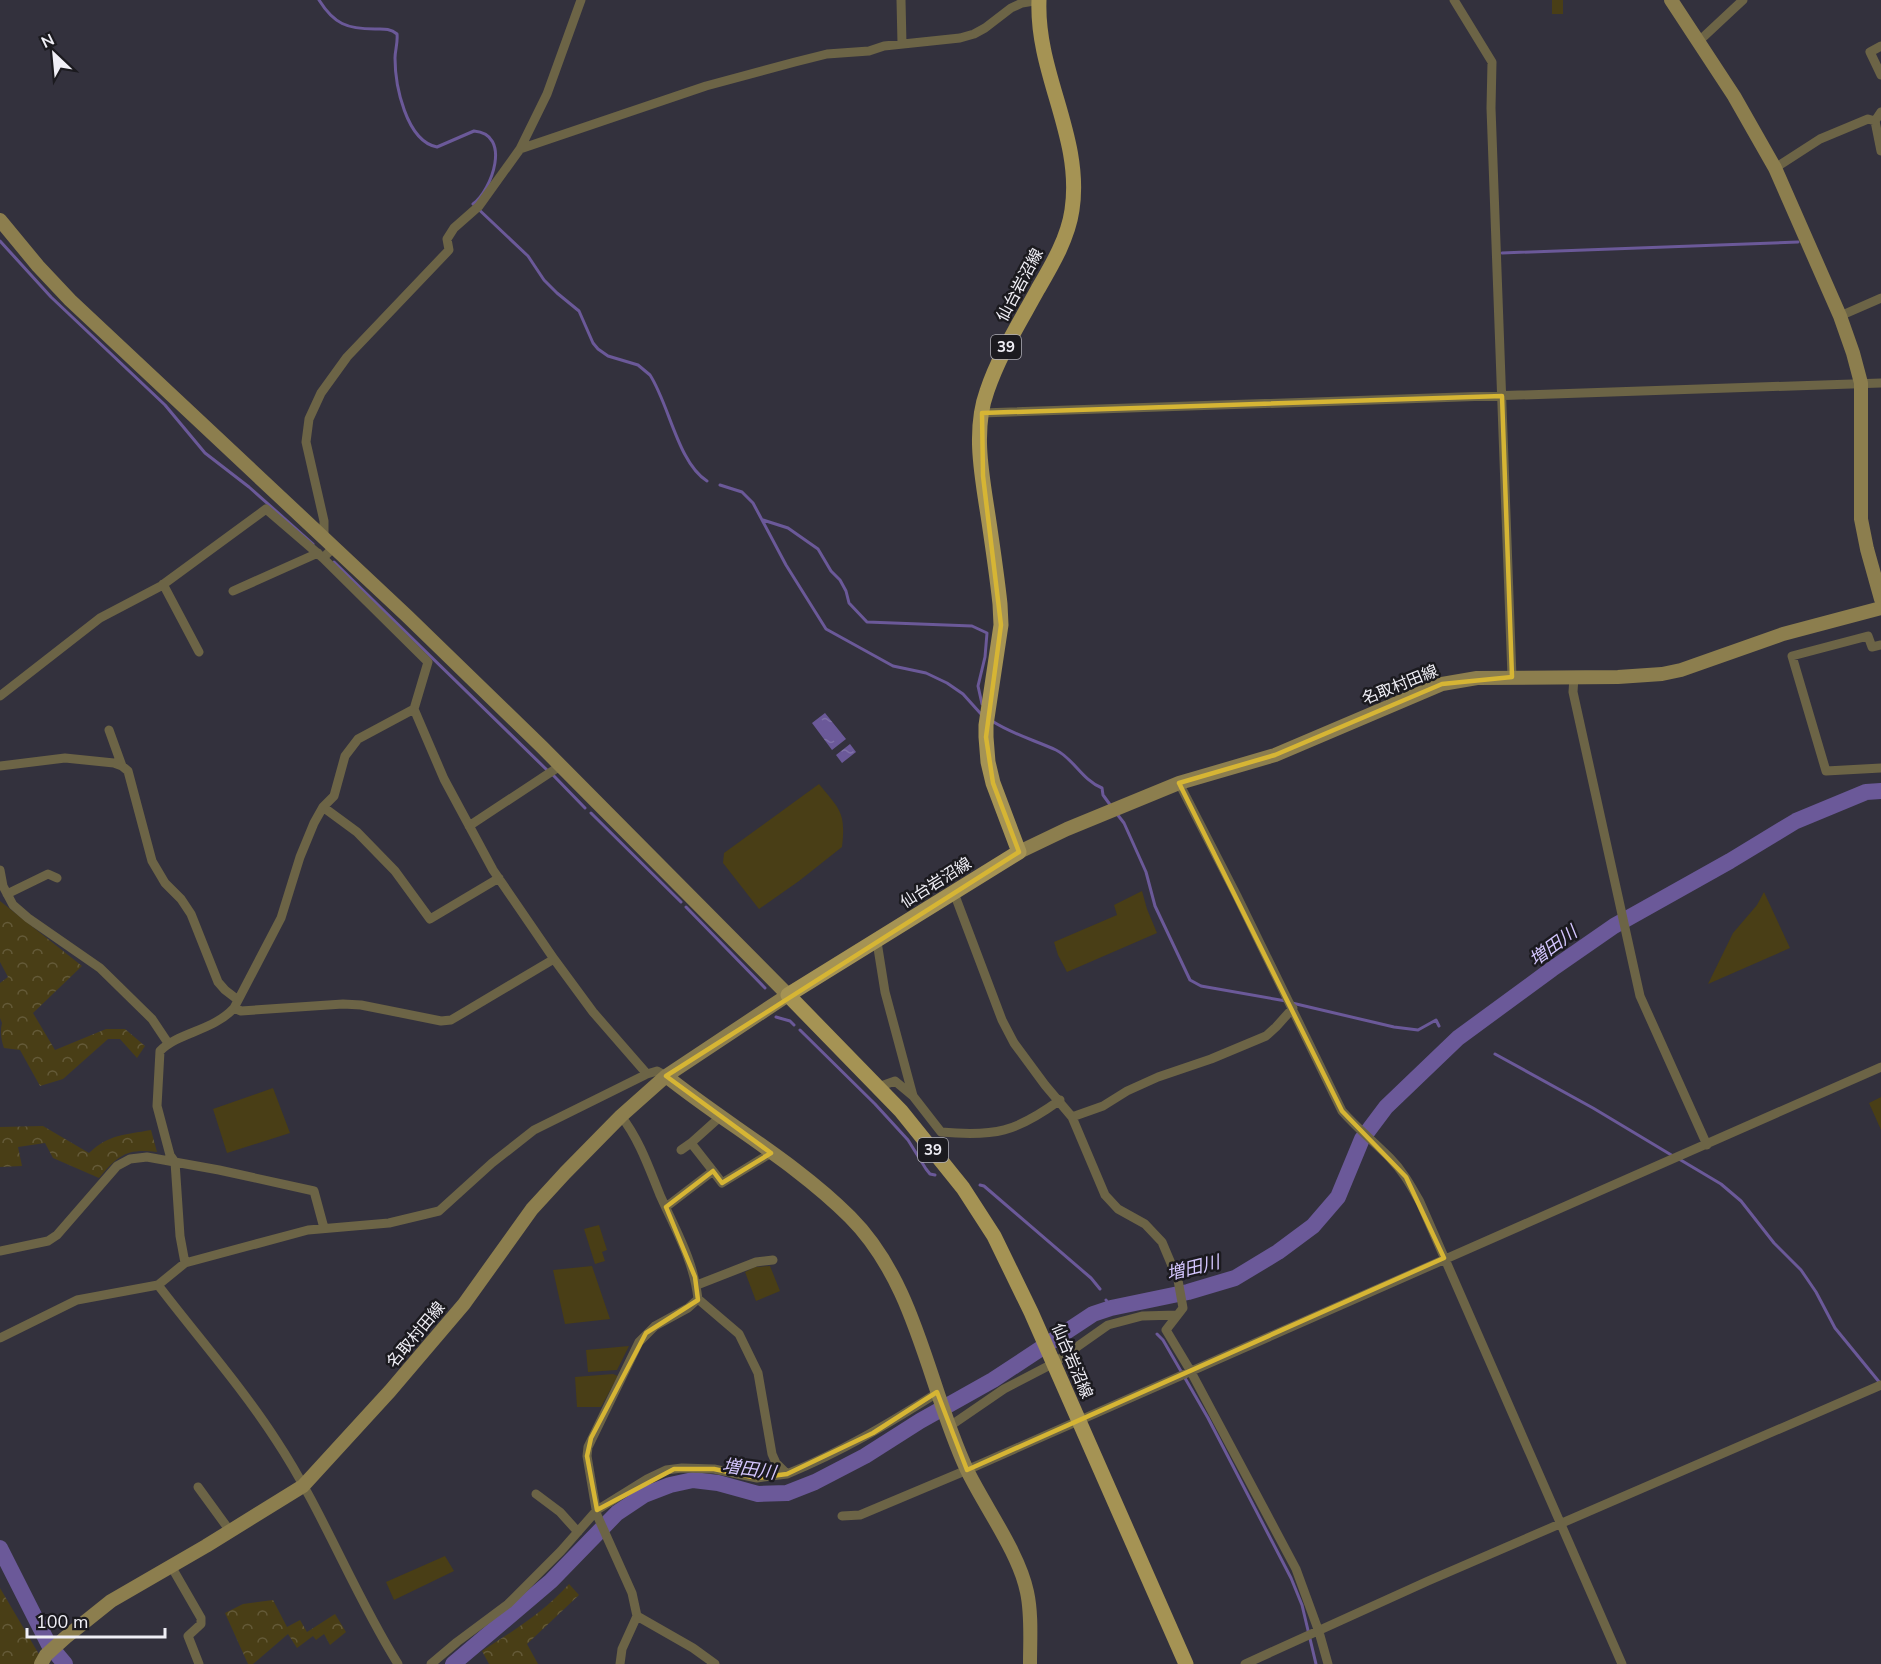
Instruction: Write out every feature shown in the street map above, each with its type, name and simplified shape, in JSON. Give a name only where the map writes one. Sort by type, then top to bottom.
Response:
[{"type":"main road","name":"仙台岩沼線","points":[[1040,0],[1038,23],[1043,52],[1071,156],[1074,181],[1072,212],[1053,264],[998,362],[986,393],[980,440],[1001,625],[986,725],[988,762],[993,783],[1019,852],[788,995],[901,1111],[963,1188],[994,1236],[1040,1332],[1185,1664]]},
{"type":"street","points":[[326,551],[324,521],[306,442],[309,419],[321,393],[347,357],[449,250],[448,243],[454,228],[476,209],[520,149],[547,94],[581,0]]},
{"type":"street","points":[[901,0],[902,44]]},
{"type":"street","points":[[520,149],[706,86],[827,54],[869,51],[884,46],[960,38],[974,34],[1011,8],[1022,3],[1040,0]]},
{"type":"street","points":[[1454,0],[1492,62],[1491,108],[1512,677]]},
{"type":"street","points":[[1671,0],[1756,131],[1775,168],[1840,316],[1853,353],[1860,383],[1861,519],[1881,598]]},
{"type":"street","points":[[1698,42],[1743,0]]},
{"type":"street","points":[[1881,46],[1870,52],[1881,75]]},
{"type":"street","points":[[1881,112],[1875,121],[1881,151]]},
{"type":"street","points":[[1775,168],[1820,139],[1868,119],[1875,121]]},
{"type":"street","points":[[0,220],[70,300],[326,551],[560,766],[788,995]]},
{"type":"street","points":[[1840,316],[1881,298]]},
{"type":"street","points":[[982,413],[1881,383]]},
{"type":"street","points":[[0,696],[100,618],[165,587],[266,509],[326,551],[428,662],[414,709],[444,779],[499,878],[554,959],[594,1012],[647,1074]]},
{"type":"street","points":[[233,591],[326,551]]},
{"type":"street","points":[[165,587],[199,652]]},
{"type":"street","name":"名取村田線","points":[[1019,852],[1066,829],[1179,783],[1275,755],[1442,684],[1459,680],[1512,677],[1574,684],[1646,677],[1681,670],[1783,634],[1881,609]]},
{"type":"street","points":[[1881,645],[1872,647],[1868,636],[1792,656],[1826,771],[1881,768]]},
{"type":"street","points":[[1574,684],[1640,996],[1707,1144]]},
{"type":"street","points":[[185,1263],[180,1236],[174,1161],[170,1155],[157,1106],[160,1051],[168,1043],[212,1025],[227,1016],[236,1004],[281,918],[303,849],[323,807],[334,796],[345,756],[358,739],[414,709]]},
{"type":"street","points":[[109,730],[122,766],[131,777],[152,861],[165,883],[181,899],[191,914],[218,982],[241,1011],[343,1004],[361,1005],[441,1022],[451,1020],[554,959]]},
{"type":"street","points":[[0,766],[65,758],[122,766]]},
{"type":"street","points":[[469,826],[560,766]]},
{"type":"street","points":[[1179,783],[1291,1004],[1342,1112],[1391,1159],[1406,1177],[1420,1202],[1622,1664]]},
{"type":"street","points":[[323,807],[357,832],[394,871],[430,919],[499,878]]},
{"type":"street","points":[[0,870],[3,886],[13,905],[100,968],[152,1019],[168,1043]]},
{"type":"street","points":[[7,894],[48,874],[57,878]]},
{"type":"street","points":[[954,893],[1002,1020],[1020,1051],[1072,1117],[1105,1195],[1118,1209],[1154,1231],[1162,1242],[1178,1280],[1180,1312],[1166,1330],[1184,1373],[1296,1569],[1312,1634],[1328,1664]]},
{"type":"street","points":[[877,942],[885,992],[913,1096]]},
{"type":"street","name":"名取村田線","points":[[41,1664],[55,1647],[111,1601],[303,1486],[464,1304],[532,1209],[621,1116],[666,1076],[788,995]]},
{"type":"street","points":[[1072,1117],[1103,1106],[1126,1091],[1158,1077],[1211,1059],[1266,1036],[1276,1028],[1291,1004]]},
{"type":"street","points":[[842,1516],[860,1515],[967,1470],[1881,1067]]},
{"type":"street","points":[[0,1338],[77,1300],[158,1285],[185,1263],[274,1238],[324,1228],[389,1223],[439,1211],[492,1163],[534,1130],[657,1071],[822,1191],[869,1238],[903,1299],[967,1470],[1021,1572],[1027,1591],[1030,1614],[1030,1664]]},
{"type":"street","points":[[878,1087],[895,1082],[913,1096],[941,1132],[970,1134],[1002,1132],[1035,1118],[1060,1100]]},
{"type":"street","points":[[621,1116],[635,1136],[682,1243],[697,1285],[698,1299],[740,1334],[758,1373],[772,1454],[776,1463],[787,1474]]},
{"type":"street","points":[[681,1150],[720,1117]]},
{"type":"street","points":[[691,1143],[722,1183],[771,1153]]},
{"type":"street","points":[[0,1251],[48,1241],[57,1235],[117,1166],[130,1159],[147,1157],[314,1191],[324,1228]]},
{"type":"street","points":[[666,1207],[713,1171]]},
{"type":"street","points":[[697,1285],[756,1262],[773,1260]]},
{"type":"street","points":[[158,1285],[276,1440],[303,1486],[358,1596],[398,1664]]},
{"type":"street","points":[[620,1664],[622,1649],[637,1616],[632,1593],[597,1513],[587,1456],[591,1438],[639,1342],[655,1326],[688,1308],[698,1299]]},
{"type":"street","points":[[949,1424],[1004,1389],[1053,1362],[1108,1325],[1142,1316],[1180,1312]]},
{"type":"street","points":[[0,1346],[12,1333]]},
{"type":"street","points":[[1245,1664],[1428,1581],[1880,1386]]},
{"type":"street","points":[[431,1664],[508,1604],[597,1513],[646,1479],[674,1469],[696,1467],[757,1478],[787,1474],[826,1458],[938,1394]]},
{"type":"street","points":[[198,1486],[230,1531]]},
{"type":"street","points":[[536,1494],[560,1512],[578,1532]]},
{"type":"street","points":[[171,1566],[201,1618],[201,1624],[188,1635],[199,1664]]},
{"type":"street","points":[[637,1616],[693,1648],[715,1664]]},
{"type":"highlighted area","points":[[1502,396],[1512,677],[1442,684],[1275,755],[1179,783],[1342,1111],[1406,1177],[1444,1258],[967,1470],[937,1392],[873,1433],[787,1474],[757,1478],[714,1469],[674,1469],[597,1510],[587,1456],[591,1438],[646,1333],[698,1300],[695,1277],[666,1207],[713,1171],[722,1183],[771,1153],[666,1076],[1019,852],[993,783],[986,737],[1001,625],[983,476],[982,413]]},
{"type":"green space","points":[[1552,0],[1563,0],[1563,14],[1552,14]]},
{"type":"green space","points":[[819,784],[840,812],[843,826],[842,847],[759,909],[723,863],[724,853]]},
{"type":"green space","points":[[1142,891],[1157,933],[1067,972],[1054,942],[1117,915],[1114,905]]},
{"type":"green space","points":[[1764,892],[1790,948],[1708,984],[1733,933],[1757,905]]},
{"type":"green space","points":[[0,901],[82,966],[33,1013],[55,1050],[106,1029],[125,1029],[145,1046],[137,1058],[120,1039],[108,1039],[63,1079],[40,1086],[20,1050],[4,1048],[1,1036],[0,983],[8,977],[0,962]]},
{"type":"green space","points":[[273,1088],[290,1133],[227,1153],[213,1109]]},
{"type":"green space","points":[[1881,1097],[1881,1130],[1869,1103]]},
{"type":"green space","points":[[43,1126],[89,1153],[111,1139],[125,1134],[151,1130],[157,1152],[130,1152],[112,1164],[99,1178],[53,1158],[45,1143],[18,1147],[22,1166],[0,1167],[0,1127]]},
{"type":"green space","points":[[599,1225],[607,1250],[602,1252],[605,1261],[595,1264],[584,1229]]},
{"type":"green space","points":[[592,1266],[610,1319],[565,1324],[553,1270]]},
{"type":"green space","points":[[770,1266],[780,1291],[756,1301],[745,1272],[755,1267]]},
{"type":"green space","points":[[629,1346],[617,1370],[588,1372],[586,1350]]},
{"type":"green space","points":[[613,1374],[618,1376],[601,1407],[577,1407],[575,1377]]},
{"type":"green space","points":[[445,1556],[454,1571],[394,1600],[386,1582]]},
{"type":"green space","points":[[569,1584],[579,1595],[527,1644],[538,1664],[489,1664],[482,1651],[539,1612]]},
{"type":"green space","points":[[0,1588],[40,1656],[34,1664],[0,1664]]},
{"type":"green space","points":[[273,1600],[287,1627],[300,1620],[307,1632],[335,1614],[346,1632],[330,1645],[324,1634],[316,1640],[313,1636],[297,1648],[288,1634],[253,1664],[248,1664],[225,1613],[243,1604]]},
{"type":"water","points":[[825,713],[846,739],[832,750],[812,723]]},
{"type":"water","points":[[850,744],[856,752],[842,763],[836,755]]},
{"type":"waterway","points":[[319,0],[330,15],[342,24],[365,29],[386,29],[397,34],[395,58],[400,96],[410,123],[426,143],[437,147],[474,131],[486,134],[493,142],[495,163],[492,176],[487,187],[473,204],[528,256],[544,280],[579,311],[598,349],[608,356],[638,365],[650,375],[681,447],[697,472],[707,481]]},
{"type":"waterway","points":[[0,241],[51,297],[165,405],[205,453],[249,487],[313,544]]},
{"type":"waterway","points":[[1502,253],[1798,242]]},
{"type":"waterway","points":[[720,485],[742,492],[753,503],[786,565],[826,629],[893,666],[926,673],[947,683],[963,694],[981,714]]},
{"type":"waterway","points":[[763,520],[788,528],[818,549],[831,571],[840,580],[849,603],[867,622],[972,626],[987,633],[985,657],[978,686],[982,704]]},
{"type":"waterway","points":[[334,562],[548,771]]},
{"type":"waterway","points":[[992,721],[1007,730],[1056,750],[1068,758],[1089,780],[1102,788],[1103,795],[1111,806]]},
{"type":"waterway","points":[[553,775],[585,808]]},
{"type":"waterway","name":"増田川","points":[[453,1664],[551,1581],[617,1513],[644,1495],[670,1485],[693,1480],[718,1483],[758,1494],[787,1493],[815,1482],[865,1456],[920,1421],[993,1380],[1093,1314],[1188,1292],[1235,1278],[1278,1252],[1313,1226],[1338,1197],[1362,1139],[1386,1107],[1458,1038],[1614,926],[1796,821],[1866,792],[1881,791]]},
{"type":"waterway","points":[[591,813],[681,902]]},
{"type":"waterway","points":[[1117,814],[1124,823],[1146,872],[1155,906],[1190,980],[1201,986],[1286,1001]]},
{"type":"waterway","points":[[686,907],[765,988]]},
{"type":"waterway","points":[[1292,1003],[1394,1027],[1418,1030],[1436,1020],[1439,1026]]},
{"type":"waterway","points":[[776,1017],[790,1021],[794,1025]]},
{"type":"waterway","points":[[800,1030],[875,1104],[908,1140],[930,1174],[935,1175]]},
{"type":"waterway","points":[[1495,1054],[1593,1108],[1673,1156]]},
{"type":"waterway","points":[[1679,1159],[1721,1184],[1741,1201],[1774,1243],[1801,1270],[1816,1292],[1835,1328],[1880,1383]]},
{"type":"waterway","points":[[980,1185],[984,1186],[1091,1278],[1100,1289]]},
{"type":"waterway","points":[[1106,1300],[1111,1308]]},
{"type":"waterway","points":[[1157,1334],[1163,1340],[1208,1418],[1291,1578],[1302,1605],[1316,1664]]},
{"type":"waterway","points":[[0,1548],[49,1645],[65,1664]]}]
